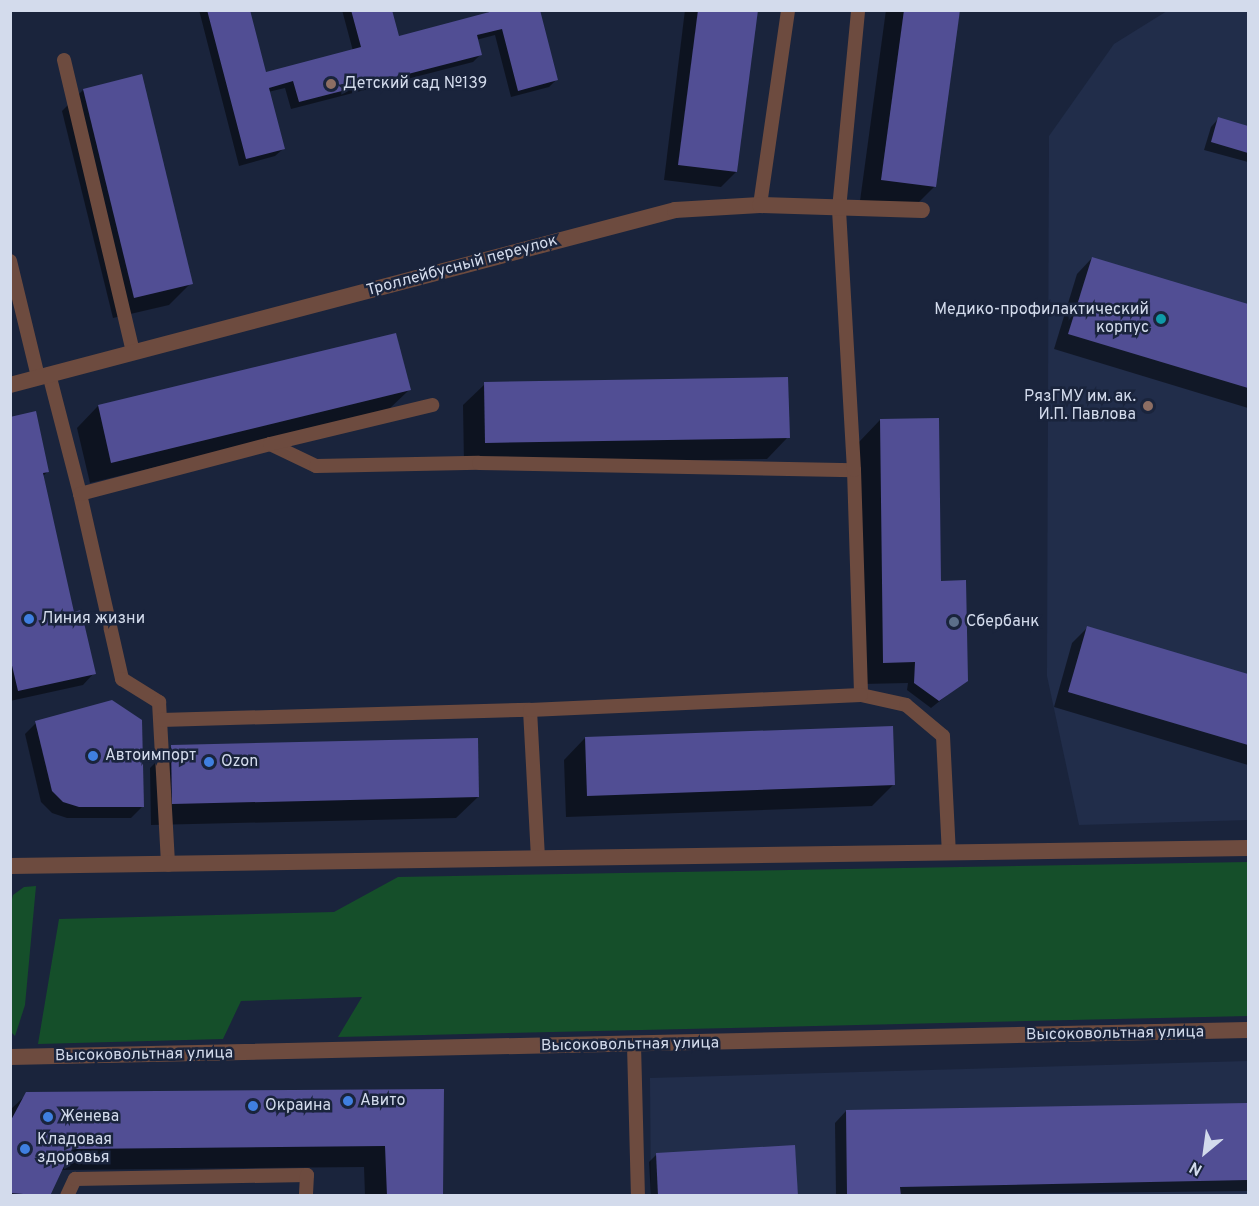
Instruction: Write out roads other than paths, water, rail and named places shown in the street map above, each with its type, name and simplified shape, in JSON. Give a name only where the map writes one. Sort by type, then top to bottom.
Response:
[{"type":"street","name":"Троллейбусный переулок","points":[[10,385],[675,210],[760,204],[838,209],[922,210]]},
{"type":"street","points":[[10,866],[1248,848]]},
{"type":"street","name":"Высоковольтная улица","points":[[10,1057],[634,1046],[1248,1030]]},
{"type":"lane","points":[[760,204],[788,10]]},
{"type":"lane","points":[[858,10],[838,209],[854,470],[861,695]]},
{"type":"lane","points":[[64,60],[134,352]]},
{"type":"lane","points":[[10,261],[80,494],[122,679],[159,702],[168,865]]},
{"type":"lane","points":[[80,494],[270,444],[432,405]]},
{"type":"lane","points":[[270,444],[316,466],[479,463],[854,470]]},
{"type":"lane","points":[[161,720],[530,710],[861,695],[906,705],[943,736],[949,853]]},
{"type":"lane","points":[[530,710],[538,859]]},
{"type":"lane","points":[[634,1046],[638,1196]]},
{"type":"lane","points":[[67,1196],[75,1179],[307,1175],[306,1196]]},
{"type":"place","name":"Детский сад №139","points":[[331,84]]},
{"type":"place","name":"Медико-профилактический корпус","points":[[1161,319]]},
{"type":"place","name":"РязГМУ им. ак. И.П. Павлова","points":[[1148,406]]},
{"type":"place","name":"Линия жизни","points":[[29,619]]},
{"type":"place","name":"Сбербанк","points":[[954,622]]},
{"type":"place","name":"Автоимпорт","points":[[93,756]]},
{"type":"place","name":"Ozon","points":[[209,762]]},
{"type":"place","name":"Авито","points":[[348,1101]]},
{"type":"place","name":"Окраина","points":[[253,1106]]},
{"type":"place","name":"Женева","points":[[48,1117]]},
{"type":"place","name":"Кладовая здоровья","points":[[25,1149]]}]
